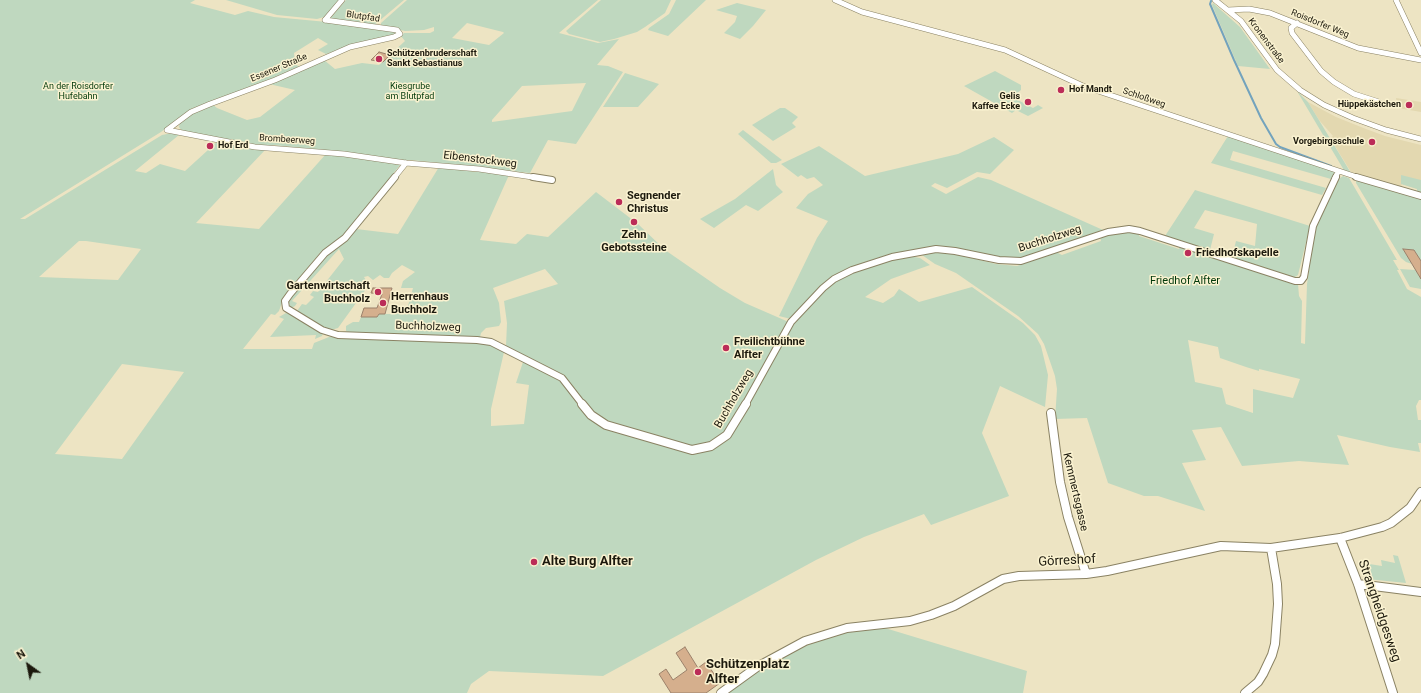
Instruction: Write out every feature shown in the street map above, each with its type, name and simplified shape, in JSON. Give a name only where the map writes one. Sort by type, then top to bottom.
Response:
[{"type":"street","name":"Blutpfad","points":[[342,0],[325,20],[397,30],[400,32]]},
{"type":"street","name":"Schloßweg","points":[[835,0],[864,13],[917,25],[1005,50],[1083,86],[1338,172],[1421,196]]},
{"type":"street","points":[[1215,0],[1228,10]]},
{"type":"street","points":[[1396,0],[1421,53]]},
{"type":"street","name":"Roisdorfer Weg","points":[[1228,10],[1245,9],[1262,11],[1366,50],[1421,60]]},
{"type":"street","name":"Kronenstraße","points":[[1228,10],[1245,26],[1277,70],[1304,92],[1331,108],[1360,121],[1386,130],[1421,139]]},
{"type":"street","points":[[1297,23],[1291,28],[1292,33],[1321,71],[1334,82],[1354,94],[1379,102]]},
{"type":"street","name":"Essener Straße","points":[[167,130],[191,112],[210,104],[275,80],[350,47],[394,37],[400,34],[400,32]]},
{"type":"street","name":"Brombeerweg","points":[[167,130],[255,146],[344,154],[406,163]]},
{"type":"street","name":"Buchholzweg","points":[[406,163],[345,238],[325,253],[290,294],[285,301],[286,308],[322,330],[338,335],[477,340],[491,342],[562,378],[591,415],[606,425],[692,450],[711,446],[727,435],[733,427],[791,322],[823,288],[834,279],[852,270],[892,257],[936,249],[955,251],[999,260],[1020,261],[1108,232],[1128,229],[1140,230],[1292,280],[1301,281],[1304,277],[1313,226],[1338,172]]},
{"type":"street","name":"Eibenstockweg","points":[[406,163],[479,169],[552,180]]},
{"type":"street","name":"Kemmertsgasse","points":[[1051,413],[1060,482],[1068,517],[1086,574]]},
{"type":"street","name":"Görreshof","points":[[721,693],[774,656],[805,641],[846,628],[903,622],[931,615],[954,606],[988,586],[1012,577],[1086,574],[1112,570],[1221,546],[1271,548],[1340,538],[1391,523],[1410,508],[1421,492]]},
{"type":"street","name":"Strangheidgesweg","points":[[1340,538],[1358,584],[1393,693]]},
{"type":"street","points":[[1245,693],[1258,682],[1263,674],[1272,655],[1275,644],[1278,624],[1278,604],[1277,584],[1271,548]]},
{"type":"street","points":[[1358,584],[1421,592]]},
{"type":"shaded area","name":"Hüppekästchen","points":[[1396,98],[1421,102],[1421,112],[1398,108]]},
{"type":"shaded area","name":"Vorgebirgsschule","points":[[1308,102],[1336,117],[1366,129],[1385,136],[1421,145],[1421,193],[1417,192],[1417,189],[1402,184],[1401,187],[1351,172],[1330,138],[1333,136],[1319,120]]},
{"type":"green space","points":[[0,0],[195,0],[190,3],[235,15],[248,11],[274,17],[327,22],[346,0],[404,0],[372,27],[396,32],[394,35],[350,46],[326,54],[318,50],[328,44],[318,38],[294,53],[295,64],[304,70],[324,60],[335,69],[362,63],[379,65],[405,41],[401,36],[404,33],[430,33],[434,31],[434,27],[424,30],[405,31],[381,26],[381,23],[407,0],[598,0],[559,33],[598,43],[619,39],[597,65],[608,66],[623,72],[576,144],[548,140],[530,173],[483,168],[481,172],[509,175],[480,240],[516,244],[527,234],[548,237],[596,192],[638,224],[665,250],[720,288],[745,303],[791,323],[815,298],[839,278],[871,266],[909,256],[920,258],[930,265],[891,279],[865,297],[883,303],[894,296],[899,289],[919,302],[972,287],[1023,323],[1035,335],[1041,346],[1048,375],[1045,407],[1000,386],[982,433],[1009,496],[931,525],[924,514],[864,537],[816,560],[603,676],[489,671],[471,684],[467,693],[0,693]],"holes":[[[467,23],[504,33],[489,45],[452,38]],[[586,83],[572,111],[492,122],[492,120],[522,86]],[[269,84],[295,90],[260,117],[247,120],[217,108],[212,104],[192,113],[180,123],[179,127],[182,131],[162,135],[25,219],[20,219],[161,132],[191,109],[242,90]],[[179,135],[219,140],[185,171],[160,164],[146,173],[135,171]],[[273,145],[479,167],[476,172],[439,167],[398,234],[356,229],[325,256],[289,298],[291,308],[297,303],[292,301],[339,249],[344,259],[318,292],[313,291],[310,295],[314,297],[306,305],[302,304],[297,311],[323,327],[331,330],[338,328],[369,285],[364,277],[368,276],[373,280],[380,275],[384,278],[389,278],[392,273],[402,265],[415,272],[403,281],[401,288],[413,288],[408,306],[399,306],[396,314],[379,314],[377,317],[361,317],[359,322],[353,322],[346,326],[346,331],[480,337],[481,333],[486,328],[499,326],[501,322],[499,303],[493,288],[545,269],[558,284],[504,301],[507,323],[506,346],[484,343],[329,337],[314,343],[312,349],[243,349],[271,314],[275,315],[279,311],[284,296],[320,253],[347,232],[400,165],[363,158],[326,154],[259,229],[196,223],[266,149]],[[79,241],[141,249],[118,280],[39,277]],[[504,352],[523,362],[516,383],[529,385],[524,424],[491,426],[491,409]],[[122,364],[184,372],[122,459],[55,454]]]},
{"type":"green space","points":[[226,0],[340,0],[324,17],[317,19],[277,15]]},
{"type":"green space","points":[[601,0],[671,0],[665,13],[645,27],[637,32],[614,39],[600,42],[569,34],[566,31]]},
{"type":"green space","points":[[676,0],[706,0],[668,36],[648,30],[669,14]]},
{"type":"green space","points":[[737,3],[766,10],[740,39],[724,33],[735,22],[737,16],[716,10]]},
{"type":"green space","points":[[1213,3],[1240,27],[1270,69],[1238,66],[1212,5]]},
{"type":"green space","points":[[995,71],[1021,85],[1021,90],[1012,97],[1033,108],[1038,105],[1043,108],[1028,116],[1016,110],[1012,113],[964,86]]},
{"type":"green space","points":[[625,73],[659,84],[638,107],[603,107]]},
{"type":"green space","points":[[1297,91],[1308,102],[1351,173],[1345,172]]},
{"type":"green space","points":[[780,108],[785,108],[798,117],[792,123],[796,127],[773,141],[752,125]]},
{"type":"green space","points":[[743,130],[782,160],[776,163],[771,163],[738,134]]},
{"type":"green space","points":[[1228,136],[1335,172],[1331,179],[1233,151],[1230,160],[1326,188],[1322,195],[1211,163]]},
{"type":"green space","points":[[994,137],[1014,150],[990,174],[977,172],[947,188],[935,183],[931,186],[946,194],[978,177],[991,180],[1103,230],[1021,258],[1006,259],[943,247],[846,270],[791,319],[779,316],[817,238],[828,221],[796,208],[808,194],[823,185],[814,177],[807,179],[801,175],[798,177],[781,164],[819,146],[865,176],[958,154]]},
{"type":"green space","points":[[773,169],[776,185],[783,192],[758,211],[746,205],[714,228],[700,219],[735,199]]},
{"type":"green space","points":[[1401,175],[1421,180],[1421,193],[1417,192],[1417,189],[1401,184]]},
{"type":"green space","name":"Friedhof Alfter","points":[[1343,176],[1349,178],[1397,260],[1393,260],[1407,289],[1421,297],[1421,400],[1419,400],[1416,406],[1418,420],[1421,420],[1421,443],[1418,443],[1420,452],[1337,435],[1349,465],[1299,461],[1242,466],[1221,427],[1192,430],[1206,460],[1182,463],[1205,511],[1158,496],[1144,496],[1108,483],[1087,418],[1055,419],[1057,389],[1055,376],[1044,344],[1038,334],[1018,316],[956,273],[935,264],[922,255],[925,252],[947,252],[996,264],[1017,266],[1056,252],[1062,255],[1101,241],[1100,237],[1124,231],[1140,234],[1139,236],[1179,249],[1180,246],[1298,284],[1299,296],[1302,301],[1301,343],[1305,344],[1307,284],[1315,226],[1323,207],[1340,178]],"holes":[[[1188,340],[1218,347],[1220,358],[1259,371],[1259,369],[1300,379],[1293,398],[1253,389],[1253,413],[1226,404],[1222,388],[1195,382]]]},
{"type":"green space","points":[[1356,180],[1421,197],[1421,289],[1410,287],[1400,269],[1415,270],[1412,264],[1401,258],[1356,183]]},
{"type":"green space","points":[[1195,190],[1310,226],[1298,275],[1295,277],[1290,276],[1232,257],[1236,241],[1255,246],[1257,224],[1205,210],[1194,228],[1214,234],[1210,250],[1165,236]]},
{"type":"green space","points":[[286,313],[323,333],[322,336],[315,339],[316,335],[270,337],[284,319],[279,317]]},
{"type":"green space","points":[[1393,555],[1398,556],[1406,583],[1367,579],[1363,563],[1382,566],[1381,560],[1395,563]]},
{"type":"green space","points":[[875,625],[1027,671],[1023,693],[721,693],[805,641]]},
{"type":"building","name":"Schützenbruderschaft Sankt Sebastianus","points":[[379,52],[390,55],[383,62],[371,60]]},
{"type":"building","points":[[1403,249],[1414,250],[1421,261],[1421,279]]},
{"type":"building","name":"Herrenhaus Buchholz","points":[[373,288],[392,288],[385,314],[379,314],[377,317],[361,317],[364,308],[377,308],[382,294],[371,293]]},
{"type":"building","name":"Schützenplatz Alfter","points":[[685,647],[698,668],[706,662],[720,683],[706,693],[671,693],[659,674],[666,669],[673,680],[687,670],[676,653]]},
{"type":"waterway","points":[[1211,1],[1210,4],[1234,60],[1261,118],[1276,144],[1280,147],[1331,166]]},
{"type":"place","name":"Schützenbruderschaft Sankt Sebastianus","points":[[379,59]]},
{"type":"place","name":"Hof Mandt","points":[[1061,90]]},
{"type":"place","name":"Gelis Kaffee Ecke","points":[[1028,102]]},
{"type":"place","name":"Hüppekästchen","points":[[1409,105]]},
{"type":"place","name":"Vorgebirgsschule","points":[[1372,142]]},
{"type":"place","name":"Hof Erd","points":[[210,146]]},
{"type":"place","name":"Segnender Christus","points":[[619,202]]},
{"type":"place","name":"Zehn Gebotssteine","points":[[634,222]]},
{"type":"place","name":"Friedhofskapelle","points":[[1188,253]]},
{"type":"place","name":"Gartenwirtschaft Buchholz","points":[[378,292]]},
{"type":"place","name":"Herrenhaus Buchholz","points":[[383,303]]},
{"type":"place","name":"Freilichtbühne Alfter","points":[[726,348]]},
{"type":"place","name":"Alte Burg Alfter","points":[[534,562]]},
{"type":"place","name":"Schützenplatz Alfter","points":[[698,672]]},
{"type":"park label","name":"An der Roisdorfer Hufebahn","points":[[78,92]]},
{"type":"park label","name":"Kiesgrube am Blutpfad","points":[[410,92]]}]
